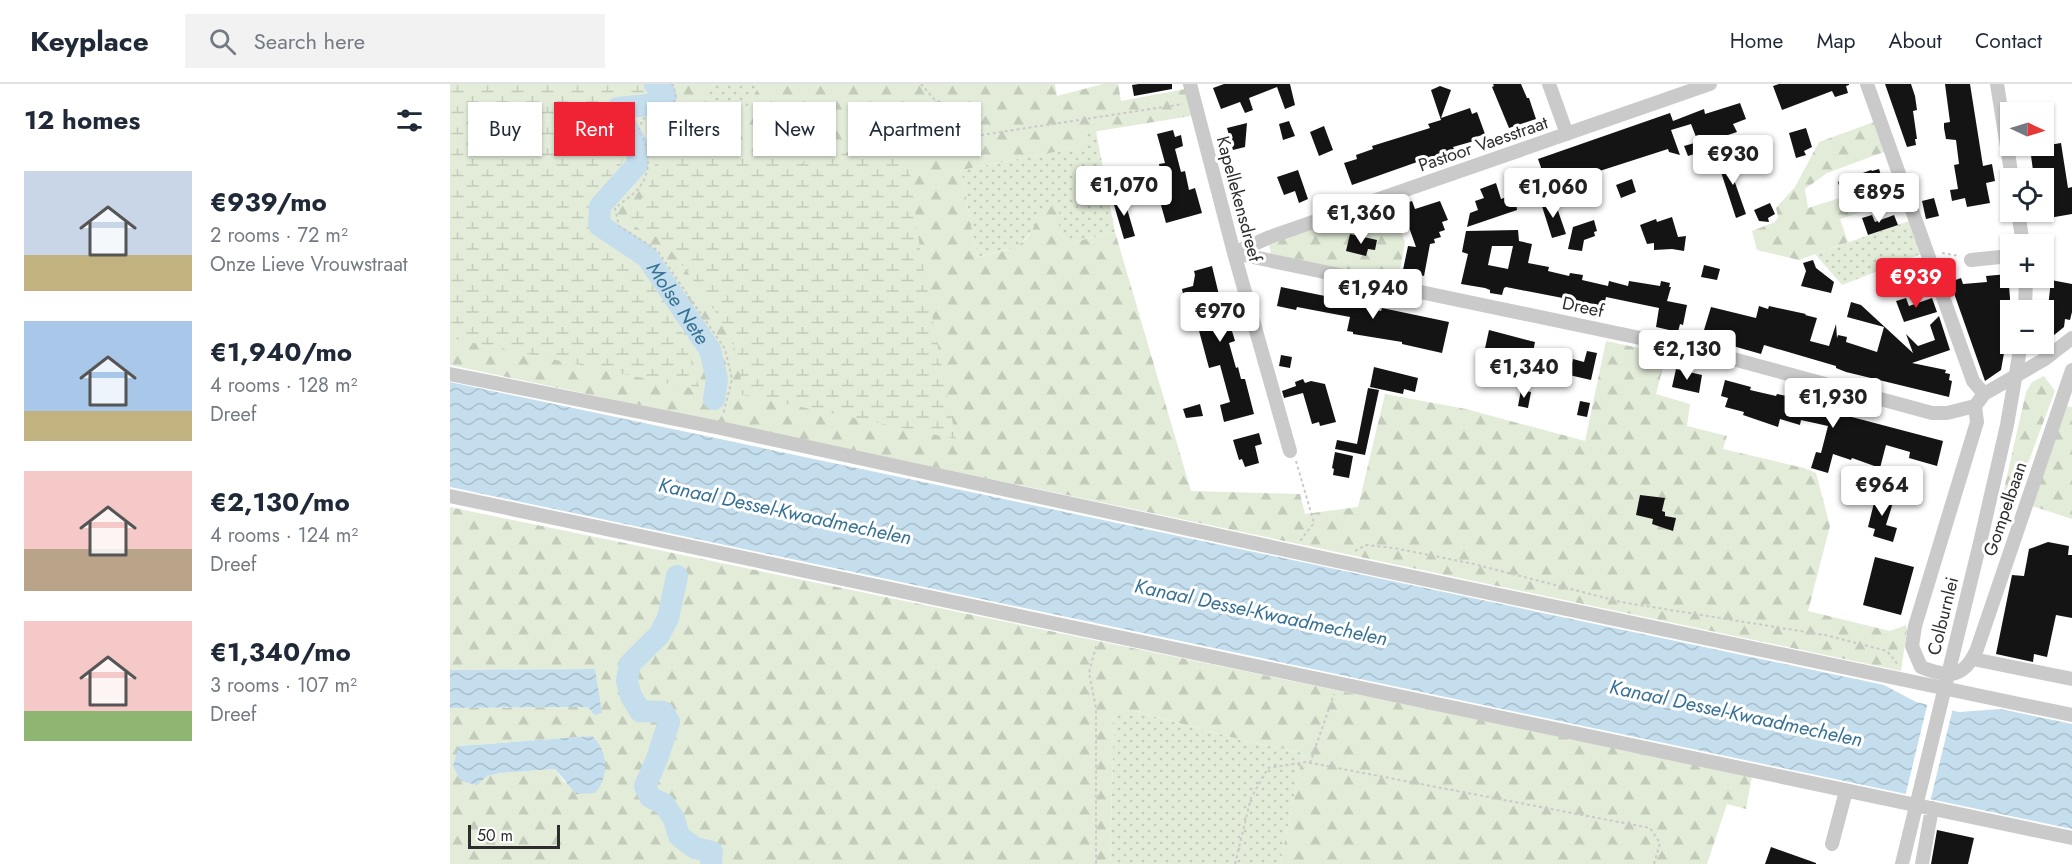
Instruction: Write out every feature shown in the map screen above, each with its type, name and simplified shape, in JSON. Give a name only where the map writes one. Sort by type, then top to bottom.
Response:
[{"type":"street","name":"Kapellekensdreef","points":[[1190,84],[1234,253],[1290,451]]},
{"type":"street","points":[[1549,84],[1567,134]]},
{"type":"street","name":"Pastoor Vaesstraat","points":[[1234,253],[1270,237],[1710,84]]},
{"type":"street","points":[[1867,84],[1973,381],[1984,394]]},
{"type":"street","points":[[1997,84],[2010,168]]},
{"type":"street","name":"Dreef","points":[[1234,253],[1707,352],[1932,413],[1947,413],[1975,406]]},
{"type":"street","points":[[1971,260],[2000,257]]},
{"type":"street","points":[[2072,338],[2045,359],[1984,394],[1975,406],[1977,422],[1915,626],[1911,646],[1921,667],[1940,675],[1956,673],[1973,659],[2072,680]]},
{"type":"street","points":[[2016,375],[2019,354]]},
{"type":"street","name":"Gompelbaan","points":[[1973,659],[2072,370]]},
{"type":"street","points":[[450,374],[2072,714]]},
{"type":"street","name":"Colburnlei","points":[[1902,864],[1980,543],[2016,375]]},
{"type":"street","points":[[450,496],[2072,838]]},
{"type":"street","points":[[1832,844],[1846,791]]},
{"type":"street","points":[[1922,864],[1932,808]]},
{"type":"path","points":[[671,84],[676,97],[671,108],[643,119],[638,131],[646,141],[648,164],[639,188],[615,208],[619,226],[657,250],[725,349],[732,379],[720,429]]},
{"type":"path","points":[[921,84],[935,100],[960,109],[967,118],[980,125],[981,135],[1195,102]]},
{"type":"path","points":[[1927,252],[1955,255],[1971,260]]},
{"type":"path","points":[[1290,451],[1294,454],[1314,522],[1310,527]]},
{"type":"path","points":[[1337,561],[1366,544],[1394,548],[1474,564],[1621,602],[1825,636],[1887,651],[1910,681]]},
{"type":"path","points":[[1096,864],[1096,708],[1089,673],[1099,634]]},
{"type":"path","points":[[1310,763],[1338,684]]},
{"type":"path","points":[[1234,864],[1251,798],[1268,768],[1310,763],[1650,828],[1660,843],[1654,864]]},
{"type":"green space","points":[[450,84],[714,84],[706,97],[720,102],[647,102],[647,156],[741,156],[741,110],[745,111],[760,84],[1055,84],[1057,96],[1103,84],[1118,84],[1121,101],[1185,89],[1191,116],[1086,133],[1086,146],[961,170],[977,257],[1019,245],[1031,232],[1041,208],[1056,206],[1059,213],[1059,232],[1070,243],[1115,232],[1191,491],[1300,494],[1305,514],[1358,507],[1385,394],[1466,409],[1585,441],[1606,341],[1644,349],[1639,361],[1663,367],[1656,394],[1690,404],[1687,426],[1727,436],[1723,449],[1804,468],[1816,473],[1830,526],[1808,611],[1890,631],[1906,625],[1901,671],[450,365]]},
{"type":"green space","points":[[450,84],[639,84],[648,94],[615,96],[613,102],[554,102],[554,156],[623,156],[622,164],[589,201],[589,233],[649,281],[678,319],[700,390],[450,338]]},
{"type":"green space","points":[[714,84],[760,84],[745,111],[741,110],[741,102],[719,102],[705,97]]},
{"type":"green space","points":[[1874,122],[1884,152],[1827,173],[1805,189],[1808,208],[1894,181],[1901,199],[1840,219],[1848,242],[1799,260],[1757,250],[1752,231],[1775,222],[1778,217],[1776,208],[1795,187],[1819,142]]},
{"type":"green space","points":[[1096,131],[1115,232],[1070,243],[1059,232],[1059,213],[1035,227],[1018,247],[977,257],[961,170],[1085,146],[1085,133]]},
{"type":"green space","points":[[741,149],[753,152],[753,156],[772,156],[802,163],[848,152],[848,156],[906,156],[920,248],[956,439],[742,395],[739,357],[718,316],[663,240],[640,230],[625,218],[630,208],[640,201],[650,184],[655,156],[741,156]]},
{"type":"green space","points":[[1389,202],[1405,242],[1398,281],[1271,254],[1269,245],[1277,241]]},
{"type":"green space","points":[[1909,221],[1921,254],[1842,285],[1815,254]]},
{"type":"green space","points":[[2044,376],[2055,391],[1999,541],[1993,538],[2026,392],[2032,382]]},
{"type":"green space","points":[[2067,406],[2072,407],[2072,519],[2032,506]]},
{"type":"green space","points":[[450,507],[1752,776],[1746,809],[1727,804],[1707,864],[1280,864],[1303,753],[1246,741],[1134,711],[1114,714],[1110,864],[450,864],[450,708],[588,707],[594,715],[594,669],[450,670]],"holes":[[[592,736],[565,783],[555,769],[486,776],[459,746]]]},
{"type":"green space","points":[[1134,711],[1246,741],[1303,753],[1280,864],[1110,864],[1114,713]]},
{"type":"water","name":"Kanaal Dessel-Kwaadmechelen","points":[[450,382],[1884,685],[1916,702],[1959,712],[2001,709],[2072,724],[2072,829],[450,487]]},
{"type":"water","points":[[595,669],[602,713],[594,715],[588,707],[450,708],[450,670]]},
{"type":"water","points":[[592,736],[601,749],[605,764],[603,779],[595,793],[576,794],[555,769],[500,773],[487,776],[477,785],[461,781],[453,766],[459,746]]},
{"type":"pier","points":[[1928,702],[1953,708],[1930,802],[1905,797]]},
{"type":"building","points":[[1172,84],[1172,89],[1134,96],[1132,85]]},
{"type":"building","points":[[1224,84],[1290,84],[1295,105],[1285,109],[1277,87],[1249,98],[1253,110],[1245,113],[1240,102],[1221,109],[1213,88]]},
{"type":"building","points":[[1493,84],[1521,84],[1529,98],[1536,119],[1509,128],[1492,87]]},
{"type":"building","points":[[1779,84],[1849,85],[1846,86],[1848,93],[1835,97],[1832,91],[1782,110],[1773,86]]},
{"type":"building","points":[[1885,84],[1911,84],[1917,110],[1913,111],[1916,145],[1907,147]]},
{"type":"building","points":[[1945,84],[1970,84],[1983,166],[1992,164],[1995,181],[1986,183],[1990,203],[1967,207],[1965,198],[1952,201],[1950,190],[1958,189],[1954,165],[1959,164],[1956,140],[1946,139],[1944,128],[1944,123],[1950,122]]},
{"type":"building","points":[[1440,86],[1451,90],[1441,118],[1470,108],[1472,114],[1477,112],[1485,134],[1473,138],[1474,141],[1453,147],[1454,149],[1352,185],[1344,163],[1357,159],[1356,155],[1373,149],[1372,146],[1430,128],[1428,124],[1441,120],[1431,90]]},
{"type":"building","points":[[1740,103],[1746,119],[1733,124],[1737,132],[1713,140],[1716,147],[1688,156],[1684,146],[1698,142],[1691,124],[1671,130],[1680,155],[1669,152],[1668,149],[1581,177],[1580,173],[1568,178],[1563,176],[1554,179],[1552,173],[1544,176],[1538,159],[1670,113],[1673,121],[1704,109],[1705,114]]},
{"type":"building","points":[[1289,121],[1295,136],[1283,140],[1279,124]]},
{"type":"building","points":[[1247,123],[1245,147],[1233,150],[1227,128]]},
{"type":"building","points":[[1324,126],[1333,150],[1319,156],[1310,132]]},
{"type":"building","points":[[1806,128],[1812,147],[1804,151],[1806,155],[1796,158],[1789,133]]},
{"type":"building","points":[[1173,130],[1175,137],[1181,135],[1183,146],[1175,149],[1181,172],[1185,171],[1189,190],[1195,188],[1202,213],[1166,223],[1159,198],[1165,196],[1159,164],[1165,163],[1157,134]]},
{"type":"building","points":[[2061,143],[2068,188],[2072,187],[2072,214],[2054,217],[2054,168],[2033,168],[2031,156],[2054,156],[2054,144]]},
{"type":"building","points":[[1739,159],[1743,170],[1732,174],[1746,214],[1736,218],[1719,166]]},
{"type":"building","points":[[1879,169],[1883,181],[1842,195],[1838,182]]},
{"type":"building","points":[[1298,170],[1308,199],[1299,203],[1295,191],[1284,195],[1277,177]]},
{"type":"building","points":[[1632,179],[1636,192],[1621,198],[1616,185]]},
{"type":"building","points":[[1496,183],[1501,199],[1515,194],[1517,210],[1467,227],[1470,213],[1478,210],[1475,201],[1484,198],[1480,189]]},
{"type":"building","points":[[1123,195],[1135,236],[1124,239],[1112,198]]},
{"type":"building","points":[[1934,198],[1939,216],[1926,219],[1922,201]]},
{"type":"building","points":[[1554,199],[1566,234],[1552,238],[1541,203]]},
{"type":"building","points":[[1412,201],[1415,209],[1440,201],[1448,220],[1442,222],[1445,230],[1439,232],[1441,237],[1434,239],[1435,243],[1430,244],[1424,276],[1403,270],[1408,246],[1416,247],[1401,205]]},
{"type":"building","points":[[1770,203],[1775,214],[1768,218],[1769,222],[1759,221],[1754,210]]},
{"type":"building","points":[[1872,215],[1875,222],[1894,215],[1898,225],[1868,235],[1862,218]]},
{"type":"building","points":[[1672,217],[1678,237],[1686,236],[1684,251],[1654,250],[1654,243],[1647,244],[1640,225],[1656,219],[1657,222]]},
{"type":"building","points":[[1594,220],[1597,231],[1594,232],[1595,236],[1584,240],[1582,251],[1568,249],[1573,227]]},
{"type":"building","points":[[1518,230],[1519,241],[1532,244],[1528,263],[1549,267],[1548,271],[1569,276],[1570,273],[1583,275],[1582,280],[1608,286],[1609,281],[1628,286],[1629,281],[1660,286],[1661,281],[1670,283],[1667,301],[1687,305],[1683,325],[1680,324],[1678,332],[1656,327],[1659,308],[1606,297],[1604,306],[1506,287],[1502,295],[1490,293],[1490,290],[1485,288],[1461,284],[1468,254],[1462,252],[1466,231]],"holes":[[[1492,246],[1513,246],[1508,269],[1488,265]]]},
{"type":"building","points":[[1350,234],[1377,240],[1375,250],[1368,249],[1366,256],[1346,251]]},
{"type":"building","points":[[1813,260],[1816,268],[1834,282],[1831,293],[1801,286],[1806,271],[1803,263]]},
{"type":"building","points":[[1704,265],[1720,269],[1717,280],[1701,277]]},
{"type":"building","points":[[1212,266],[1219,295],[1235,341],[1229,343],[1236,368],[1238,367],[1241,379],[1245,379],[1254,414],[1224,422],[1220,405],[1230,402],[1220,365],[1209,368],[1198,327],[1204,325],[1196,295],[1184,299],[1182,289],[1193,286],[1194,271]]},
{"type":"building","points":[[2000,275],[2000,288],[2009,288],[2010,298],[2010,300],[2000,300],[2000,354],[2004,354],[2001,370],[1985,381],[1950,282],[1961,278],[1963,284],[1987,282],[1986,276]]},
{"type":"building","points":[[2054,281],[2072,284],[2070,320],[2065,319],[2064,327],[2054,335],[2054,300],[2049,300],[2050,288],[2054,288]]},
{"type":"building","points":[[1281,287],[1359,303],[1358,306],[1381,311],[1382,308],[1449,322],[1442,353],[1402,344],[1402,342],[1353,334],[1347,331],[1350,317],[1297,307],[1296,310],[1277,306]]},
{"type":"building","points":[[1906,298],[1909,306],[1932,298],[1937,312],[1904,322],[1896,301]]},
{"type":"building","points":[[1851,302],[1861,305],[1913,353],[1906,334],[1918,346],[1935,340],[1930,325],[1939,316],[1950,350],[1912,363],[1946,370],[1945,373],[1950,374],[1949,380],[1952,381],[1949,397],[1846,372],[1836,366],[1764,345],[1761,354],[1705,338],[1707,331],[1704,330],[1711,307],[1756,318],[1759,306],[1768,309],[1769,306],[1817,318],[1810,341],[1829,346],[1836,324],[1837,338],[1838,335],[1847,337],[1846,342],[1877,352],[1884,327],[1847,317]]},
{"type":"building","points":[[1489,330],[1535,342],[1530,368],[1501,362],[1500,365],[1482,362]]},
{"type":"building","points":[[1587,351],[1597,353],[1591,380],[1569,375],[1573,359],[1584,362]]},
{"type":"building","points":[[1281,355],[1292,357],[1290,368],[1279,366]]},
{"type":"building","points":[[1374,367],[1418,378],[1415,392],[1404,389],[1403,394],[1370,387]]},
{"type":"building","points":[[1676,369],[1702,375],[1699,393],[1672,387]]},
{"type":"building","points":[[1303,379],[1305,383],[1311,381],[1325,384],[1336,422],[1320,426],[1319,422],[1312,424],[1303,393],[1284,398],[1282,391],[1296,386],[1295,382]]},
{"type":"building","points":[[1725,380],[1751,387],[1750,390],[1787,396],[1786,398],[1849,413],[1848,416],[1943,441],[1937,466],[1909,458],[1910,452],[1886,445],[1880,468],[1833,454],[1828,473],[1811,468],[1816,452],[1821,453],[1828,426],[1801,420],[1800,425],[1780,419],[1778,427],[1743,415],[1744,412],[1725,407],[1728,398],[1721,396]]},
{"type":"building","points":[[1368,388],[1379,390],[1365,455],[1335,449],[1337,440],[1357,444]]},
{"type":"building","points":[[1521,390],[1531,392],[1528,408],[1518,406]]},
{"type":"building","points":[[1580,401],[1590,403],[1587,417],[1577,415]]},
{"type":"building","points":[[1200,404],[1203,416],[1186,418],[1183,409]]},
{"type":"building","points":[[1259,433],[1262,444],[1255,446],[1259,463],[1245,467],[1242,459],[1239,460],[1233,440]]},
{"type":"building","points":[[1335,452],[1353,456],[1349,478],[1333,475]]},
{"type":"building","points":[[1877,491],[1895,496],[1886,525],[1897,528],[1893,542],[1873,536],[1875,529],[1868,527]]},
{"type":"building","points":[[1640,495],[1665,498],[1662,511],[1665,512],[1665,516],[1676,518],[1673,531],[1652,524],[1653,519],[1636,515]]},
{"type":"building","points":[[2048,542],[2069,546],[2068,555],[2072,555],[2072,618],[2056,615],[2047,657],[2034,654],[2033,662],[1996,654],[2012,575],[2024,576],[2029,549]]},
{"type":"building","points":[[1875,557],[1914,567],[1901,615],[1863,605]]},
{"type":"building","points":[[1937,830],[1974,838],[1968,864],[1931,864]]},
{"type":"building","points":[[1771,847],[1816,863],[1816,864],[1765,864]]},
{"type":"waterway","name":"Molse Nete","points":[[655,84],[663,89],[666,97],[649,105],[618,108],[615,118],[626,125],[638,147],[637,165],[600,206],[599,225],[647,257],[710,350],[717,379],[714,399]]},
{"type":"waterway","name":"Molse Nete","points":[[677,576],[668,618],[659,635],[630,664],[627,681],[631,696],[640,711],[663,712],[669,722],[645,786],[650,797],[664,804],[674,819],[679,836],[695,848],[712,852],[711,864]]}]
